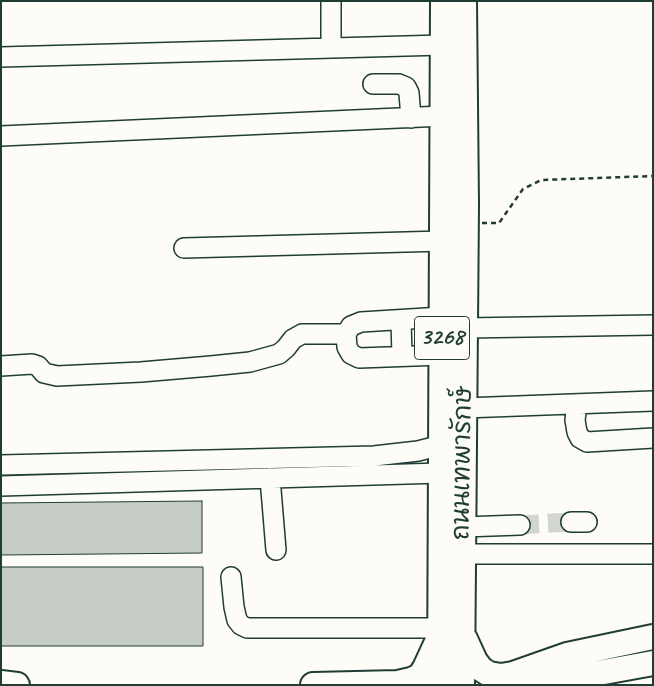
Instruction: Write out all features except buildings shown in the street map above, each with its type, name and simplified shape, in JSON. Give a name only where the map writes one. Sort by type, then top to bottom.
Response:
[{"type":"main road","name":"ถนนเทพารักษ์","points":[[443,1],[441,472],[451,679]]},
{"type":"main road","name":"ถนนเทพารักษ์","points":[[448,632],[462,554],[463,527],[466,223],[464,1]]},
{"type":"main road","points":[[313,685],[398,683],[411,680],[420,676],[448,632],[481,669],[489,674],[501,676],[513,674],[567,655],[653,636]]},
{"type":"main road","points":[[532,685],[653,662]]},
{"type":"main road","points":[[1,683],[17,685]]},
{"type":"street","points":[[331,1],[331,48]]},
{"type":"street","points":[[1,57],[443,45]]},
{"type":"street","points":[[373,84],[399,84],[406,87],[409,93],[411,118]]},
{"type":"street","points":[[1,136],[443,116]]},
{"type":"street","points":[[184,248],[443,241]]},
{"type":"street","points":[[442,317],[361,322],[351,326],[346,334],[347,347],[351,354],[359,358],[442,355]]},
{"type":"street","points":[[401,320],[402,356]]},
{"type":"street","points":[[465,328],[653,325]]},
{"type":"street","points":[[1,366],[32,364],[38,366],[44,373],[57,376],[142,372],[211,366],[250,362],[278,354],[293,339],[302,334],[346,334]]},
{"type":"street","points":[[464,408],[653,401]]},
{"type":"street","points":[[577,404],[575,420],[577,432],[580,438],[587,442],[653,438]]},
{"type":"street","points":[[1,465],[374,456],[418,451],[442,445]]},
{"type":"street","points":[[1,486],[441,472]]},
{"type":"street","points":[[270,478],[276,550]]},
{"type":"street","points":[[463,527],[520,525]]},
{"type":"street","points":[[462,554],[653,554]]},
{"type":"street","points":[[231,577],[237,620],[247,628],[448,632]]},
{"type":"path","points":[[466,223],[499,223],[523,189],[541,180],[653,176]]},
{"type":"tunnel","points":[[520,525],[571,522]]}]
